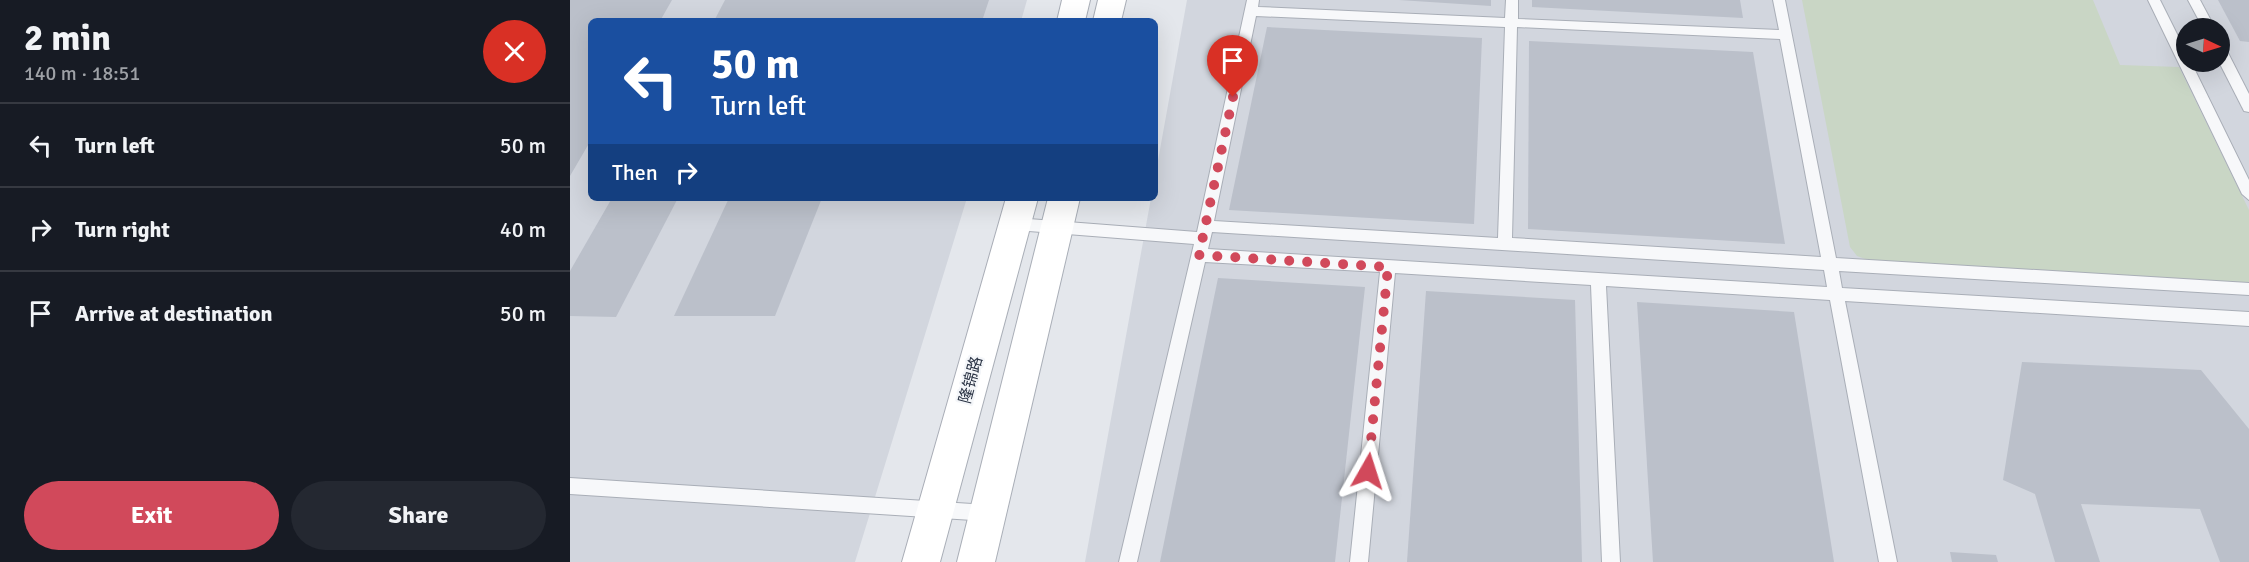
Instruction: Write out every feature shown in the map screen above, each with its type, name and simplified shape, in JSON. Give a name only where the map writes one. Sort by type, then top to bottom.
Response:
[{"type":"main road","points":[[1072,18],[1076,0]]},
{"type":"main road","points":[[1108,18],[1112,0]]},
{"type":"main road","name":"隆锦路","points":[[921,562],[1018,211]]},
{"type":"main road","points":[[976,562],[1061,213]]},
{"type":"lane","points":[[1505,244],[1512,0]]},
{"type":"lane","points":[[1779,0],[1888,562]]},
{"type":"lane","points":[[2154,0],[2249,194]]},
{"type":"lane","points":[[2194,0],[2204,18]]},
{"type":"lane","points":[[1128,562],[1203,240],[1252,5],[1511,22],[1785,35]]},
{"type":"lane","points":[[2230,70],[2249,107]]},
{"type":"lane","points":[[1018,211],[1061,213],[1203,240],[1388,267],[1838,296],[2249,319]]},
{"type":"lane","points":[[1203,240],[1505,244],[2249,289]]},
{"type":"lane","points":[[1359,562],[1388,267]]},
{"type":"lane","points":[[1598,280],[1611,562]]},
{"type":"lane","points":[[570,486],[988,513]]},
{"type":"shaded area","points":[[570,0],[1027,0],[1022,18],[588,18],[588,201],[966,201],[855,562],[570,562]]},
{"type":"shaded area","points":[[1187,0],[2249,0],[2249,562],[1085,562],[1150,201],[1158,201],[1158,160]]},
{"type":"green space","points":[[1802,0],[2093,0],[2120,65],[2176,67],[2176,72],[2181,72],[2249,210],[2249,286],[1871,261],[1857,256],[1850,247]]},
{"type":"building","points":[[570,0],[672,0],[662,18],[588,18],[588,145],[570,176]]},
{"type":"building","points":[[725,0],[989,0],[983,18],[716,18]]},
{"type":"building","points":[[1399,0],[1491,0],[1491,6]]},
{"type":"building","points":[[1532,0],[1740,0],[1743,18],[1532,7]]},
{"type":"building","points":[[2218,0],[2249,0],[2249,42],[2240,41],[2230,18],[2228,18]]},
{"type":"building","points":[[1267,27],[1482,38],[1474,224],[1229,210]]},
{"type":"building","points":[[1529,41],[1753,52],[1785,244],[1528,229]]},
{"type":"building","points":[[610,201],[676,201],[616,317],[570,316],[570,271]]},
{"type":"building","points":[[728,201],[821,201],[775,316],[674,316]]},
{"type":"building","points":[[1218,278],[1365,287],[1335,562],[1160,562]]},
{"type":"building","points":[[1426,291],[1575,300],[1582,562],[1407,562]]},
{"type":"building","points":[[1637,302],[1794,312],[1834,562],[1653,562]]},
{"type":"building","points":[[2022,362],[2201,370],[2249,429],[2249,562],[2220,562],[2200,509],[2081,504],[2100,562],[2055,562],[2035,494],[2003,480]]},
{"type":"building","points":[[1950,552],[1996,555],[1998,562],[1952,562]]},
{"type":"route","points":[[1233,97],[1199,255],[1388,267],[1368,471]]}]
